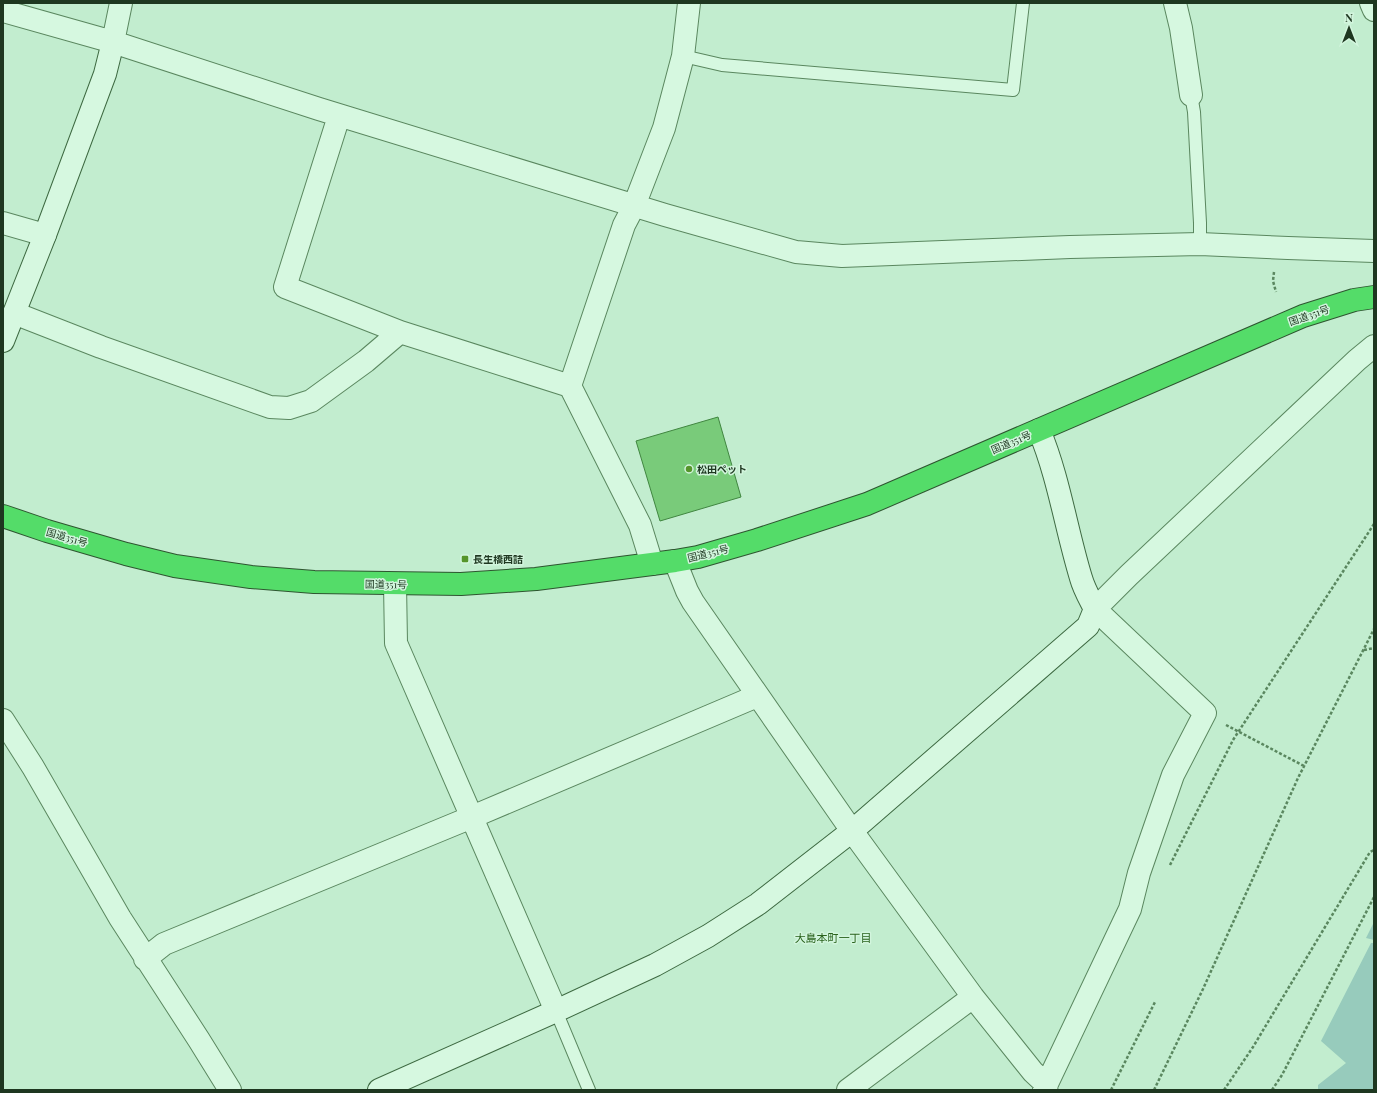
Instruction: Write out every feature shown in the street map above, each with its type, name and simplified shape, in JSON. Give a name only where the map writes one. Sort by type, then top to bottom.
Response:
[{"type":"highway","name":"国道351号","points":[[3,516],[47,531],[126,554],[175,566],[251,577],[314,582],[461,584],[536,579],[675,561],[698,557],[757,540],[867,504],[1303,316],[1354,300],[1374,297]]},
{"type":"street","points":[[3,341],[45,235],[105,74],[121,3]]},
{"type":"street","points":[[652,564],[640,525],[570,386],[624,225],[634,206],[664,128],[683,56],[689,3]]},
{"type":"street","points":[[1175,3],[1191,96]]},
{"type":"street","points":[[1371,3],[1374,10]]},
{"type":"street","points":[[3,11],[113,42],[339,116],[634,206],[796,252],[842,256],[1070,247],[1200,244],[1374,250]]},
{"type":"street","points":[[339,116],[285,287],[400,332],[570,386]]},
{"type":"street","points":[[3,223],[45,235]]},
{"type":"street","points":[[14,312],[109,350],[270,407],[289,408],[310,401],[366,361],[400,332]]},
{"type":"street","points":[[379,1090],[655,965],[708,936],[758,904],[852,831],[1088,626],[1094,609],[1374,346]]},
{"type":"street","points":[[675,561],[693,602],[852,831],[973,997],[1046,1088],[1130,909],[1139,873],[1173,775],[1205,713],[1094,609],[1081,580],[1054,472],[1039,430]]},
{"type":"street","points":[[395,584],[396,643],[556,1011]]},
{"type":"street","points":[[145,959],[164,944],[472,817],[757,696]]},
{"type":"street","points":[[3,720],[33,766],[145,959],[199,1040],[230,1090]]},
{"type":"street","points":[[848,1090],[973,997]]},
{"type":"lane","points":[[683,56],[722,65],[1013,90],[1023,3]]},
{"type":"lane","points":[[1191,96],[1195,120],[1200,244]]},
{"type":"lane","points":[[556,1011],[589,1090]]},
{"type":"path","points":[[1274,267],[1273,281],[1276,292]]},
{"type":"path","points":[[1169,867],[1239,731],[1374,524]]},
{"type":"path","points":[[1154,1090],[1203,988],[1304,766],[1374,629]]},
{"type":"path","points":[[1364,650],[1374,648]]},
{"type":"path","points":[[1220,722],[1304,766]]},
{"type":"path","points":[[1224,1090],[1252,1047],[1370,852],[1374,850]]},
{"type":"path","points":[[1272,1090],[1282,1075],[1374,897]]},
{"type":"path","points":[[1111,1090],[1155,1002]]},
{"type":"shaded area","points":[[1374,922],[1374,940],[1366,938]]},
{"type":"shaded area","points":[[1371,943],[1374,943],[1374,1090],[1318,1090],[1318,1085],[1346,1063],[1321,1041]]},
{"type":"building","name":"松田ペット","points":[[718,417],[741,497],[660,521],[636,441]]},
{"type":"place","name":"松田ペット","points":[[689,469]]},
{"type":"place","name":"長生橋西詰","points":[[465,559]]},
{"type":"district","name":"大島本町一丁目","points":[[833,937]]}]
